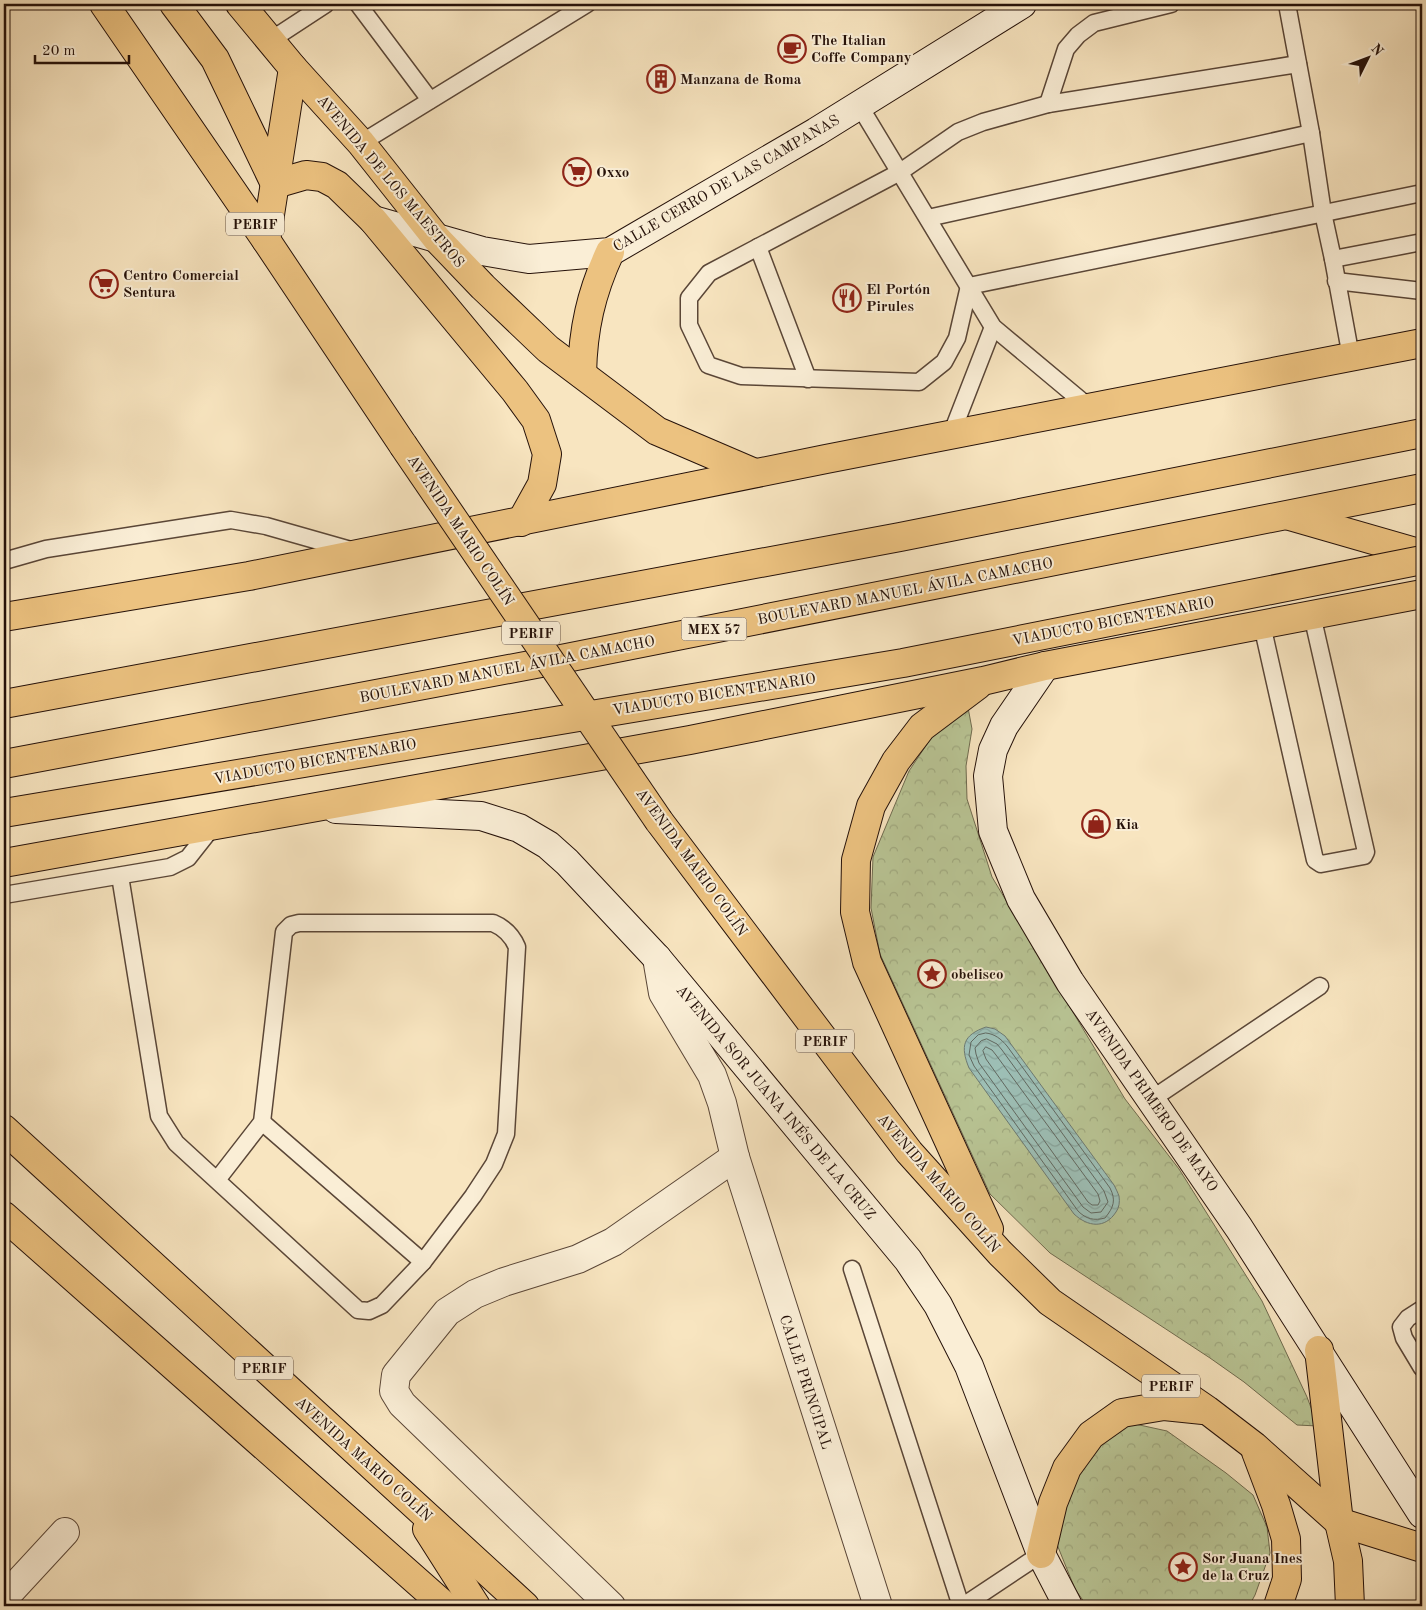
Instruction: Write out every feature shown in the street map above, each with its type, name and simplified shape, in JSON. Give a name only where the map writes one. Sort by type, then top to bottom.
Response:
[{"type":"main road","name":"PERIF","points":[[104,4],[266,240]]},
{"type":"main road","points":[[174,4],[214,59],[275,184]]},
{"type":"main road","name":"AVENIDA DE LOS MAESTROS","points":[[240,4],[361,143],[437,239],[483,287],[548,349],[657,431],[755,473]]},
{"type":"main road","points":[[266,240],[294,68]]},
{"type":"main road","points":[[275,184],[306,175],[322,177],[338,185],[373,220],[515,391],[536,420],[547,454],[542,484],[521,522]]},
{"type":"main road","name":"AVENIDA MARIO COLÍN","points":[[266,240],[659,821],[909,1152],[1000,1254],[1050,1302],[1208,1410],[1254,1446],[1339,1522]]},
{"type":"main road","points":[[582,374],[585,326],[600,276],[610,252]]},
{"type":"main road","points":[[4,617],[249,576],[363,554],[755,473],[1422,343]]},
{"type":"main road","points":[[4,704],[890,538],[1422,432]]},
{"type":"main road","name":"BOULEVARD MANUEL ÁVILA CAMACHO","points":[[4,764],[541,663],[1422,488]]},
{"type":"main road","points":[[1287,514],[1422,554]]},
{"type":"main road","name":"VIADUCTO BICENTENARIO","points":[[4,813],[903,663],[1422,560]]},
{"type":"main road","points":[[4,863],[690,740],[984,681],[1045,666],[1422,594]]},
{"type":"main road","points":[[984,681],[922,727],[896,761],[871,806],[856,860],[855,912],[867,962],[1000,1254]]},
{"type":"main road","name":"AVENIDA MARIO COLÍN","points":[[4,1129],[525,1606]]},
{"type":"main road","points":[[4,1216],[445,1606]]},
{"type":"main road","points":[[1319,1350],[1339,1522],[1348,1561],[1350,1606]]},
{"type":"main road","points":[[1041,1554],[1053,1503],[1067,1468],[1091,1435],[1122,1413],[1164,1406],[1208,1410]]},
{"type":"main road","points":[[1254,1446],[1276,1504],[1286,1539],[1287,1579],[1278,1606]]},
{"type":"main road","points":[[407,1498],[476,1606]]},
{"type":"main road","points":[[1339,1522],[1422,1548]]},
{"type":"street","name":"CALLE CERRO DE LAS CAMPANAS","points":[[373,220],[437,239],[529,259],[610,252],[816,132],[1022,4]]},
{"type":"street","name":"AVENIDA PRIMERO DE MAYO","points":[[1045,666],[1004,726],[993,750],[988,776],[993,831],[1021,899],[1070,982],[1239,1228],[1319,1350],[1422,1514]]},
{"type":"street","name":"AVENIDA SOR JUANA INÉS DE LA CRUZ","points":[[310,808],[481,816],[519,828],[548,846],[567,862],[657,958],[908,1260],[938,1305],[968,1366],[1041,1554],[1068,1606]]},
{"type":"street","name":"CALLE PRINCIPAL","points":[[657,958],[663,993],[712,1075],[722,1103],[735,1157],[878,1606]]},
{"type":"street","points":[[611,1606],[402,1404],[394,1391],[396,1375],[448,1312],[475,1294],[504,1282],[578,1259],[613,1242],[735,1157]]},
{"type":"street","points":[[4,1598],[65,1532]]},
{"type":"lane","points":[[271,40],[326,4]]},
{"type":"lane","points":[[358,4],[430,100]]},
{"type":"lane","points":[[361,143],[587,4]]},
{"type":"lane","points":[[1048,104],[1066,49],[1078,35],[1094,23],[1171,4]]},
{"type":"lane","points":[[1287,4],[1311,133],[1323,213],[1351,357]]},
{"type":"lane","points":[[969,286],[957,338],[944,362],[919,382],[741,376],[708,365],[689,325],[689,298],[709,273],[900,172],[958,132],[983,122],[1048,104],[1298,64]]},
{"type":"lane","points":[[860,105],[993,327],[1090,408]]},
{"type":"lane","points":[[928,218],[1311,133]]},
{"type":"lane","points":[[969,286],[1422,193]]},
{"type":"lane","points":[[1333,259],[1422,242]]},
{"type":"lane","points":[[758,247],[808,378]]},
{"type":"lane","points":[[1336,281],[1422,291]]},
{"type":"lane","points":[[951,435],[993,327]]},
{"type":"lane","points":[[4,561],[46,550],[231,520],[266,526],[363,554]]},
{"type":"lane","points":[[1262,624],[1315,860],[1321,864],[1364,856],[1366,852],[1312,615]]},
{"type":"lane","points":[[4,895],[170,867],[188,858],[215,825]]},
{"type":"lane","points":[[120,876],[159,1116],[176,1142],[217,1180],[358,1310],[369,1311],[382,1305],[423,1262],[473,1196],[494,1164],[506,1134],[517,946],[513,937],[504,928],[493,923],[299,923],[291,925],[284,932],[262,1122],[217,1180]]},
{"type":"lane","points":[[1152,1099],[1320,986]]},
{"type":"lane","points":[[262,1122],[423,1262]]},
{"type":"lane","points":[[852,1269],[962,1606],[1041,1554]]},
{"type":"lane","points":[[1422,1309],[1408,1318],[1401,1327],[1404,1338],[1422,1368]]},
{"type":"green space","points":[[967,702],[972,729],[966,766],[967,799],[992,877],[1125,1099],[1179,1169],[1262,1301],[1307,1397],[1318,1426],[1297,1425],[1244,1382],[1210,1358],[1050,1253],[990,1194],[880,954],[871,908],[873,857],[909,771],[933,735]]},
{"type":"green space","points":[[1135,1424],[1167,1431],[1226,1473],[1253,1495],[1267,1527],[1270,1553],[1255,1595],[1249,1606],[1087,1606],[1075,1589],[1054,1537],[1066,1483],[1108,1433]]},
{"type":"water","points":[[986,1027],[995,1029],[1005,1036],[1114,1185],[1119,1196],[1119,1205],[1116,1212],[1107,1221],[1102,1224],[1091,1224],[1074,1214],[969,1068],[964,1047],[966,1042],[972,1034]]},
{"type":"place","name":"The Italian Coffe Company","points":[[792,49]]},
{"type":"place","name":"Manzana de Roma","points":[[661,79]]},
{"type":"place","name":"Oxxo","points":[[577,172]]},
{"type":"place","name":"Centro Comercial Sentura","points":[[104,284]]},
{"type":"place","name":"El Portón Pirules","points":[[847,298]]},
{"type":"place","name":"Kia","points":[[1096,824]]},
{"type":"place","name":"obelisco","points":[[932,974]]},
{"type":"place","name":"Sor Juana Ines de la Cruz","points":[[1183,1567]]}]
